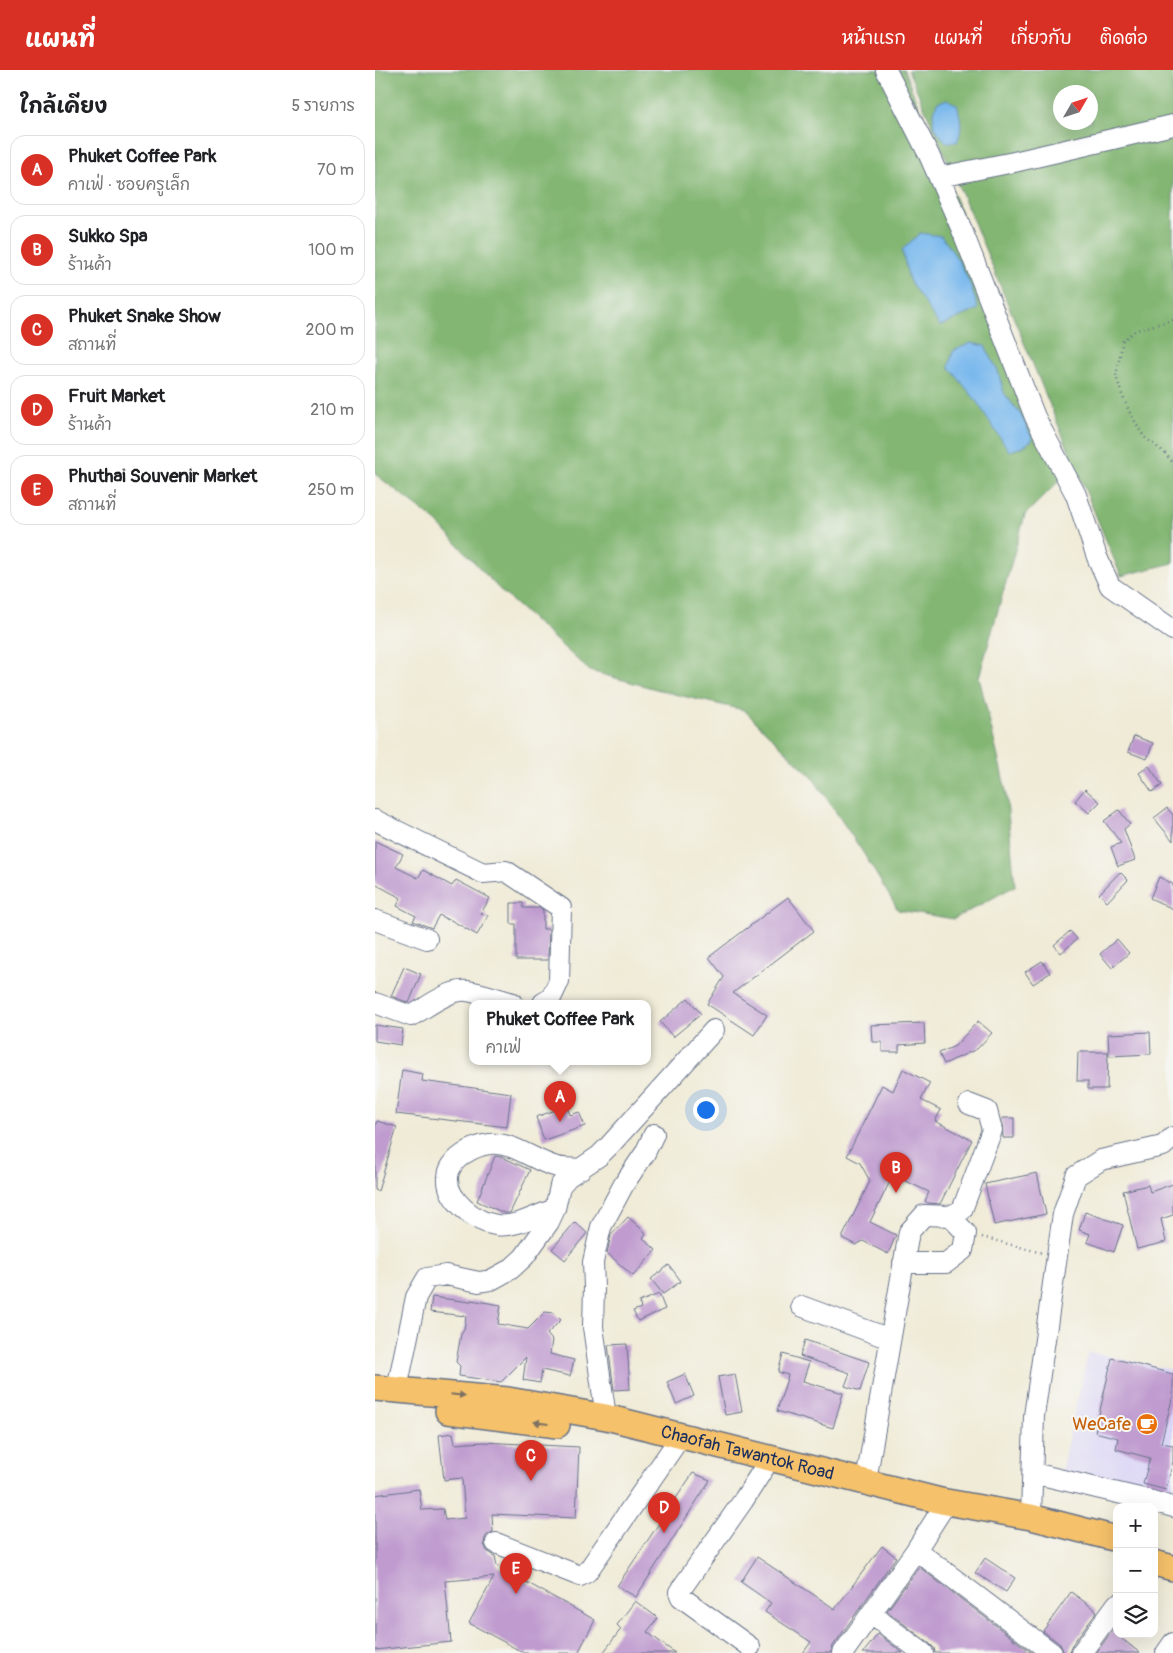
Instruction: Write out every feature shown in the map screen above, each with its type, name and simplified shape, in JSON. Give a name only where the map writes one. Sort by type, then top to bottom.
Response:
[{"type":"main road","name":"Chaofah Tawantok Road","points":[[386,1388],[507,1400],[606,1417],[677,1441],[766,1462],[941,1511],[1113,1553]]},
{"type":"main road","name":"Chaofah Tawantok Road","points":[[375,1405],[416,1406],[677,1441]]},
{"type":"main road","name":"Chaofah Tawantok Road","points":[[766,1462],[865,1481],[941,1501],[1031,1518],[1113,1538]]},
{"type":"main road","points":[[1158,1549],[1173,1552]]},
{"type":"main road","points":[[1158,1564],[1173,1568]]},
{"type":"street","points":[[886,70],[939,177],[962,230],[1035,417],[1075,495],[1097,557],[1110,586],[1173,630]]},
{"type":"street","points":[[939,177],[1173,125]]},
{"type":"street","points":[[375,820],[483,873],[506,871],[561,908],[559,980],[551,998],[548,1000]]},
{"type":"street","points":[[375,920],[427,939]]},
{"type":"street","points":[[375,1003],[411,1016],[436,1000],[466,991],[501,1000]]},
{"type":"street","points":[[386,1388],[416,1297],[427,1278],[446,1275],[479,1282],[491,1280],[511,1269],[524,1257],[549,1222],[555,1209],[560,1186],[568,1177],[599,1156],[610,1145],[714,1030]]},
{"type":"street","points":[[865,1481],[909,1232],[924,1215],[950,1216],[961,1210],[992,1130],[987,1111],[969,1104]]},
{"type":"street","points":[[606,1417],[593,1326],[593,1262],[601,1227],[624,1184],[645,1153],[654,1134]]},
{"type":"street","points":[[1031,1518],[1034,1416],[1063,1214],[1076,1176],[1101,1160],[1163,1146],[1173,1137]]},
{"type":"street","points":[[555,1209],[509,1225],[495,1225],[474,1217],[454,1197],[448,1178],[452,1166],[465,1153],[479,1146],[492,1144],[521,1151],[556,1167],[581,1169]]},
{"type":"street","points":[[903,1263],[945,1263],[963,1250],[966,1233],[950,1216]]},
{"type":"street","points":[[801,1306],[890,1339]]},
{"type":"street","points":[[497,1543],[580,1576],[587,1572],[677,1441]]},
{"type":"street","points":[[750,1647],[681,1597],[679,1592],[743,1501],[766,1462]]},
{"type":"street","points":[[1033,1473],[1147,1503]]},
{"type":"street","points":[[1158,1505],[1173,1507]]},
{"type":"street","points":[[843,1653],[916,1550],[941,1511]]},
{"type":"street","points":[[916,1550],[1052,1653]]},
{"type":"street","points":[[1081,1653],[1113,1609]]},
{"type":"street","points":[[871,1614],[923,1653]]},
{"type":"street","points":[[1166,1653],[1173,1643]]},
{"type":"path","points":[[1173,320],[1136,330],[1123,340],[1116,376],[1130,413],[1144,437],[1164,452],[1173,462]]},
{"type":"path","points":[[966,1233],[1056,1257]]},
{"type":"shaded area","points":[[1088,1352],[1173,1370],[1173,1500],[1061,1472]]},
{"type":"green space","points":[[375,70],[904,70],[1065,475],[1025,515],[979,677],[1006,791],[1015,886],[954,919],[898,910],[864,854],[813,778],[744,710],[678,695],[590,671],[500,590],[436,521],[375,474]]},
{"type":"green space","points":[[908,70],[1173,70],[1173,563],[1121,576],[963,196]]},
{"type":"water","points":[[947,99],[957,105],[960,115],[961,128],[957,142],[946,142],[938,132],[933,120],[937,103]]},
{"type":"water","points":[[920,233],[941,236],[948,245],[968,279],[978,309],[940,326],[909,280],[902,250]]},
{"type":"water","points":[[971,343],[985,346],[998,371],[1004,393],[1021,415],[1033,439],[1023,447],[1009,451],[975,399],[949,367],[953,351]]},
{"type":"building","points":[[1134,736],[1153,743],[1147,759],[1128,752]]},
{"type":"building","points":[[1149,766],[1162,785],[1152,792],[1139,773]]},
{"type":"building","points":[[1085,789],[1100,802],[1089,813],[1075,801]]},
{"type":"building","points":[[1167,808],[1173,815],[1173,841],[1154,818]]},
{"type":"building","points":[[1119,810],[1130,824],[1124,829],[1135,860],[1118,866],[1111,847],[1121,843],[1104,821]]},
{"type":"building","points":[[375,841],[403,854],[396,867],[418,878],[423,870],[452,886],[456,880],[490,898],[481,913],[488,916],[477,935],[439,915],[432,928],[413,921],[416,916],[397,906],[401,898],[375,884]]},
{"type":"building","points":[[1120,872],[1128,880],[1107,902],[1099,894]]},
{"type":"building","points":[[1159,877],[1173,884],[1173,909],[1150,898]]},
{"type":"building","points":[[788,897],[814,931],[733,993],[767,1015],[754,1035],[707,1004],[724,977],[709,957]]},
{"type":"building","points":[[511,903],[523,903],[523,908],[539,908],[543,910],[543,929],[549,929],[548,960],[516,960],[516,924],[511,924]]},
{"type":"building","points":[[1070,931],[1077,939],[1061,953],[1054,945]]},
{"type":"building","points":[[1117,939],[1129,953],[1112,968],[1100,954]]},
{"type":"building","points":[[1042,961],[1050,973],[1033,984],[1025,972]]},
{"type":"building","points":[[404,967],[421,974],[409,1003],[391,996]]},
{"type":"building","points":[[688,998],[701,1014],[673,1037],[660,1022]]},
{"type":"building","points":[[978,1021],[992,1033],[977,1049],[944,1064],[939,1053],[955,1046]]},
{"type":"building","points":[[924,1023],[925,1043],[899,1045],[899,1052],[882,1052],[882,1042],[872,1042],[871,1025]]},
{"type":"building","points":[[375,1025],[403,1029],[401,1045],[375,1041]]},
{"type":"building","points":[[1150,1032],[1151,1054],[1109,1056],[1108,1034]]},
{"type":"building","points":[[1078,1052],[1108,1052],[1107,1089],[1088,1089],[1088,1081],[1077,1081]]},
{"type":"building","points":[[903,1069],[930,1083],[921,1100],[941,1110],[935,1121],[972,1140],[940,1204],[928,1203],[925,1201],[929,1192],[893,1175],[870,1222],[896,1235],[888,1254],[863,1241],[856,1245],[842,1238],[870,1181],[860,1163],[847,1156],[882,1085],[893,1091]]},
{"type":"building","points":[[402,1070],[423,1074],[422,1081],[511,1093],[507,1127],[396,1114]]},
{"type":"building","points":[[567,1106],[570,1115],[579,1112],[585,1126],[544,1140],[536,1117]]},
{"type":"building","points":[[1002,1118],[1014,1118],[1014,1138],[1003,1138]]},
{"type":"building","points":[[377,1121],[397,1127],[378,1191],[375,1190],[375,1127]]},
{"type":"building","points":[[495,1156],[502,1157],[530,1170],[510,1213],[504,1213],[477,1201]]},
{"type":"building","points":[[1037,1173],[1046,1214],[994,1225],[985,1184]]},
{"type":"building","points":[[1173,1184],[1173,1215],[1161,1219],[1166,1242],[1137,1249],[1123,1191],[1148,1185],[1150,1192]]},
{"type":"building","points":[[1085,1212],[1123,1225],[1114,1252],[1087,1242],[1090,1234],[1079,1230]]},
{"type":"building","points":[[628,1217],[646,1233],[643,1238],[656,1250],[633,1276],[607,1253],[611,1235]]},
{"type":"building","points":[[575,1222],[587,1233],[565,1260],[552,1249]]},
{"type":"building","points":[[669,1265],[681,1281],[663,1294],[651,1279]]},
{"type":"building","points":[[659,1294],[665,1309],[638,1321],[633,1311],[641,1308],[639,1302]]},
{"type":"building","points":[[432,1297],[470,1302],[471,1300],[501,1305],[498,1324],[528,1329],[545,1312],[554,1313],[561,1320],[547,1334],[552,1340],[550,1354],[574,1360],[570,1376],[542,1370],[540,1383],[523,1380],[526,1357],[501,1382],[459,1376],[460,1366],[456,1362],[466,1316],[430,1312]]},
{"type":"building","points":[[805,1340],[869,1362],[860,1391],[845,1386],[850,1373],[800,1356]]},
{"type":"building","points":[[627,1344],[630,1389],[614,1390],[608,1345]]},
{"type":"building","points":[[783,1354],[809,1362],[803,1381],[843,1393],[833,1428],[777,1411],[788,1375],[778,1372]]},
{"type":"building","points":[[1112,1358],[1173,1374],[1173,1395],[1161,1443],[1173,1445],[1173,1461],[1166,1490],[1143,1484],[1150,1458],[1116,1449],[1118,1438],[1095,1432]]},
{"type":"building","points":[[685,1374],[694,1396],[676,1404],[667,1382]]},
{"type":"building","points":[[735,1374],[742,1412],[725,1415],[718,1377]]},
{"type":"building","points":[[453,1433],[455,1444],[483,1442],[579,1447],[576,1518],[492,1514],[493,1532],[485,1538],[484,1544],[487,1551],[495,1556],[497,1566],[595,1620],[578,1653],[524,1653],[469,1623],[494,1577],[445,1581],[451,1642],[375,1650],[375,1495],[419,1489],[422,1510],[443,1509],[445,1520],[465,1518],[462,1478],[444,1480],[439,1435]]},
{"type":"building","points":[[693,1473],[710,1480],[636,1597],[617,1586]]},
{"type":"building","points":[[882,1546],[896,1557],[833,1646],[831,1653],[803,1653],[811,1642],[765,1612],[771,1603],[741,1582],[757,1557],[835,1609]]},
{"type":"building","points":[[985,1558],[1015,1578],[1006,1592],[975,1573]]},
{"type":"building","points":[[919,1567],[1032,1653],[935,1653],[934,1648],[930,1644],[887,1611]]},
{"type":"building","points":[[1071,1592],[1097,1611],[1071,1646],[1069,1653],[1064,1653],[1060,1644],[1043,1631]]},
{"type":"building","points":[[635,1601],[658,1618],[647,1632],[675,1653],[603,1653],[621,1629],[617,1625]]},
{"type":"building","points":[[1112,1631],[1113,1638],[1121,1638],[1140,1653],[1096,1653]]},
{"type":"building","points":[[878,1634],[903,1653],[863,1653]]},
{"type":"place","name":"Phuket Coffee Park","points":[[560,1122]]},
{"type":"place","name":"Sukko Spa","points":[[896,1193]]},
{"type":"place","name":"WeCafe","points":[[1147,1424]]},
{"type":"place","name":"Phuket Snake Show","points":[[531,1481]]},
{"type":"place","name":"Fruit Market","points":[[664,1533]]},
{"type":"place","name":"Phuthai Souvenir Market","points":[[516,1594]]}]
